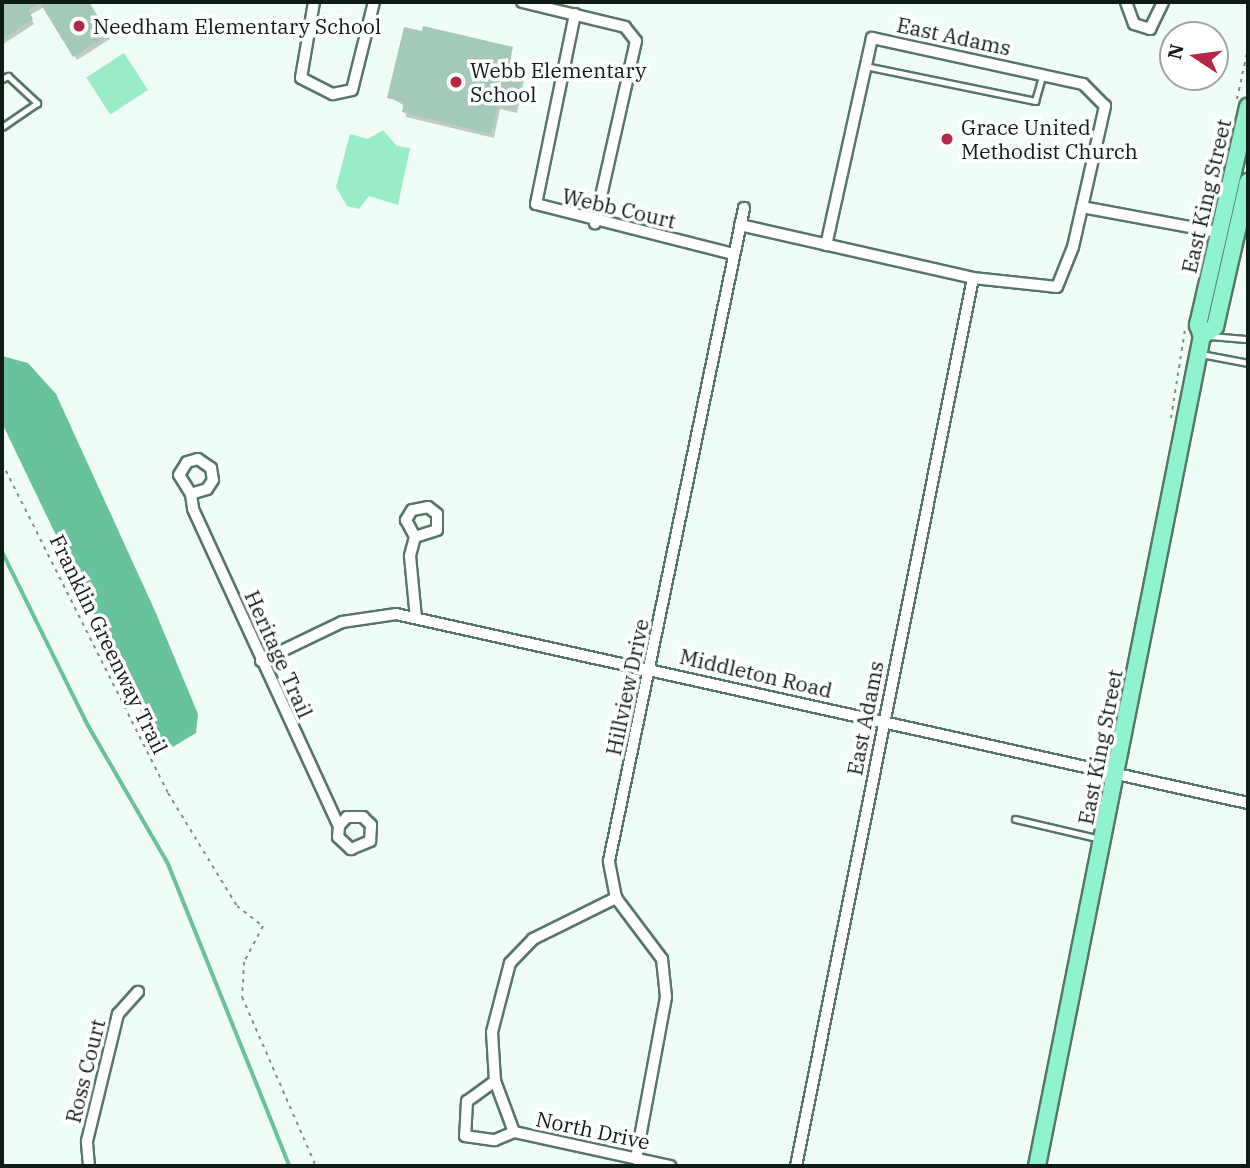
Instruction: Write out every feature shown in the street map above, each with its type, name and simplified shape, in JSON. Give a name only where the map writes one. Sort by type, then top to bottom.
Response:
[{"type":"main road","name":"East King Street","points":[[1037,1166],[1202,336],[1198,325],[1248,107]]},
{"type":"main road","name":"East King Street","points":[[1202,336],[1215,327],[1248,183]]},
{"type":"street","points":[[314,2],[301,78],[333,94],[352,90],[374,2]]},
{"type":"street","points":[[522,2],[625,27],[636,41],[595,223]]},
{"type":"street","points":[[1126,2],[1134,24],[1150,29],[1163,2]]},
{"type":"street","name":"Webb Court","points":[[575,15],[534,199],[545,210],[733,254]]},
{"type":"street","name":"East Adams","points":[[872,38],[1042,75],[1083,84],[1105,106],[1082,206],[1057,287],[973,278],[826,245],[872,38]]},
{"type":"street","points":[[1082,206],[1236,236]]},
{"type":"street","name":"Hillview Drive","points":[[636,1159],[666,997],[662,959],[616,898],[609,861],[651,670],[744,208]]},
{"type":"street","points":[[740,225],[826,245]]},
{"type":"street","name":"East Adams","points":[[796,1166],[973,278]]},
{"type":"street","name":"Heritage Trail","points":[[191,494],[261,661],[339,826]]},
{"type":"street","points":[[415,537],[410,556],[416,618]]},
{"type":"street","name":"Middleton Road","points":[[261,661],[362,616],[416,618],[1116,770],[1248,803]]},
{"type":"street","name":"North Drive","points":[[616,898],[533,939],[510,963],[492,1032],[495,1081],[514,1132],[670,1166]]},
{"type":"street","name":"Ross Court","points":[[89,1166],[87,1141],[118,1014],[138,992]]},
{"type":"street","points":[[495,1081],[467,1101],[465,1136],[495,1140],[514,1132]]},
{"type":"lane","points":[[865,66],[1035,101],[1042,75]]},
{"type":"lane","points":[[2,79],[8,76],[37,103],[2,127]]},
{"type":"lane","points":[[1202,336],[1248,339]]},
{"type":"lane","points":[[1198,354],[1248,363]]},
{"type":"lane","points":[[1015,819],[1103,840]]},
{"type":"path","name":"Franklin Greenway Trail","points":[[2,463],[169,793],[237,906],[263,926],[244,962],[242,997],[316,1166]]},
{"type":"shaded area","points":[[124,53],[148,90],[110,114],[86,78]]},
{"type":"shaded area","points":[[383,130],[397,146],[410,148],[398,205],[369,196],[359,209],[347,206],[336,187],[350,134],[368,139]]},
{"type":"shaded area","points":[[2,356],[28,363],[56,394],[155,611],[198,714],[196,733],[171,748],[161,748],[153,737],[2,423]]},
{"type":"building","name":"Needham Elementary School","points":[[2,2],[89,2],[109,34],[73,57],[40,3],[28,10],[33,19],[2,39]]},
{"type":"building","name":"Webb Elementary School","points":[[423,26],[513,47],[507,70],[523,74],[514,109],[498,105],[491,134],[402,112],[404,102],[387,98],[404,27],[422,31]]},
{"type":"waterway","points":[[2,551],[88,725],[168,863],[290,1166]]},
{"type":"place","name":"Needham Elementary School","points":[[79,26]]},
{"type":"place","name":"Webb Elementary School","points":[[456,82]]},
{"type":"place","name":"Grace United Methodist Church","points":[[947,139]]}]
